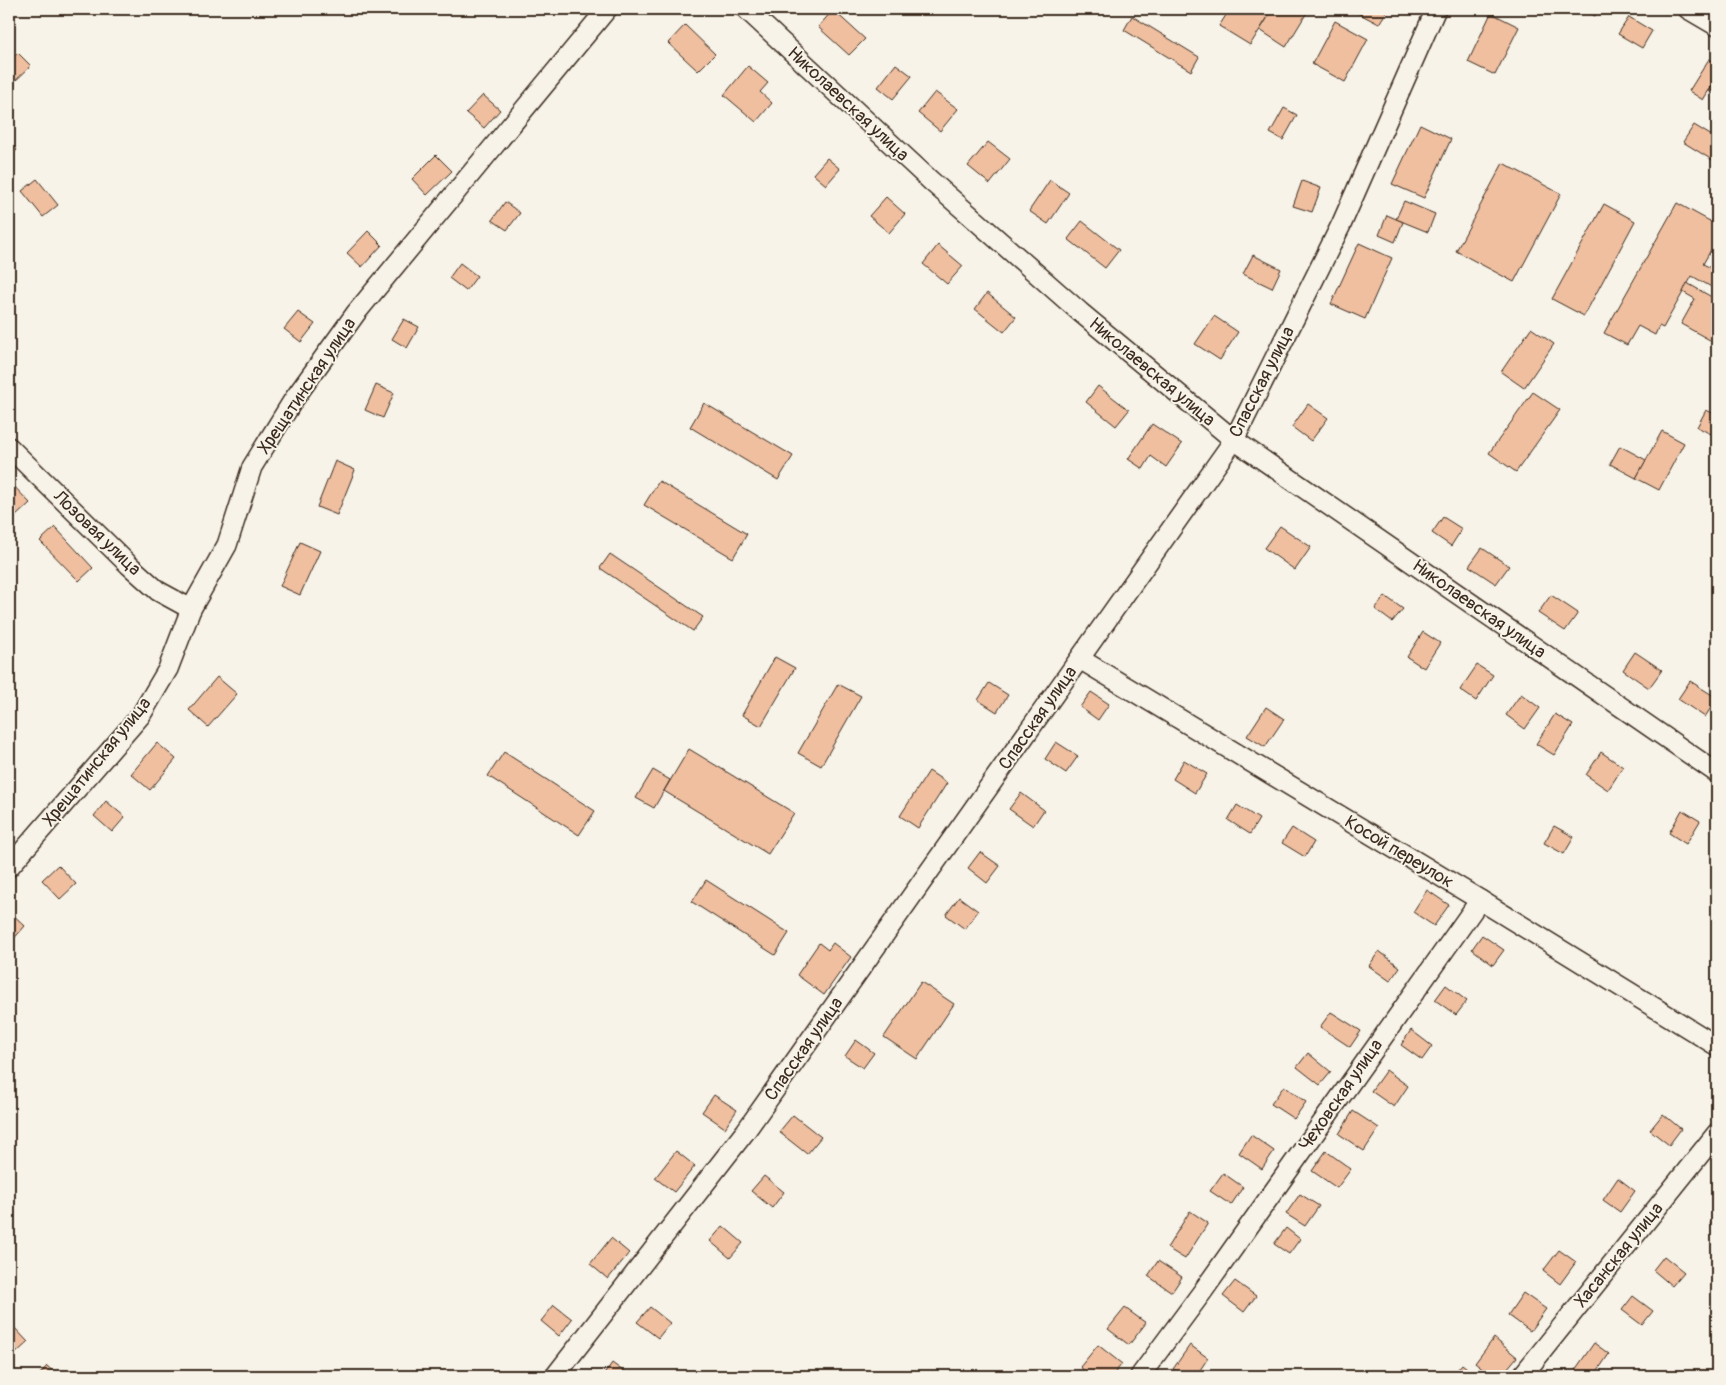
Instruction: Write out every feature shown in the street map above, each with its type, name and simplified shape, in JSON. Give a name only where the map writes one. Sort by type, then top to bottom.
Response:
[{"type":"street","name":"Хрещатинская улица","points":[[9,867],[141,715],[168,669],[192,609],[227,545],[252,467],[294,398],[356,313],[607,9]]},
{"type":"street","name":"Николаевская улица","points":[[746,9],[938,187],[1080,312],[1234,440],[1717,773]]},
{"type":"street","name":"Спасская улица","points":[[555,1376],[745,1132],[1234,440],[1341,225],[1436,9]]},
{"type":"street","points":[[1688,9],[1717,26]]},
{"type":"street","name":"Лозовая улица","points":[[9,447],[158,591],[192,609]]},
{"type":"street","name":"Косой переулок","points":[[1080,659],[1480,900],[1717,1046]]},
{"type":"street","name":"Чеховская улица","points":[[1140,1376],[1203,1291],[1480,900]]},
{"type":"street","name":"Хасанская улица","points":[[1522,1376],[1717,1133]]},
{"type":"building","points":[[1230,9],[1273,9],[1250,45],[1219,26]]},
{"type":"building","points":[[1273,9],[1309,9],[1286,47],[1260,30]]},
{"type":"building","points":[[1350,9],[1388,9],[1379,24]]},
{"type":"building","points":[[1582,9],[1599,9],[1595,16]]},
{"type":"building","points":[[833,10],[865,39],[849,55],[818,27]]},
{"type":"building","points":[[1491,13],[1519,27],[1495,75],[1468,62]]},
{"type":"building","points":[[1132,16],[1199,57],[1191,71],[1124,30]]},
{"type":"building","points":[[1629,17],[1652,31],[1642,48],[1618,34]]},
{"type":"building","points":[[1335,21],[1368,39],[1345,82],[1312,64]]},
{"type":"building","points":[[685,25],[715,54],[698,71],[668,43]]},
{"type":"building","points":[[18,53],[31,66],[12,84],[9,81],[9,61]]},
{"type":"building","points":[[1709,59],[1717,63],[1717,77],[1703,100],[1689,91]]},
{"type":"building","points":[[896,64],[912,76],[893,99],[878,87]]},
{"type":"building","points":[[748,66],[768,83],[760,92],[772,103],[756,122],[724,95]]},
{"type":"building","points":[[1717,77],[1717,96],[1709,91]]},
{"type":"building","points":[[935,92],[958,109],[940,131],[918,113]]},
{"type":"building","points":[[483,95],[500,110],[484,128],[466,113]]},
{"type":"building","points":[[1284,108],[1297,115],[1283,140],[1270,133]]},
{"type":"building","points":[[1420,124],[1451,139],[1424,198],[1392,184]]},
{"type":"building","points":[[1694,125],[1717,139],[1717,163],[1683,142]]},
{"type":"building","points":[[9,141],[17,150],[9,158]]},
{"type":"building","points":[[988,142],[1010,159],[990,184],[968,166]]},
{"type":"building","points":[[436,155],[452,171],[427,195],[412,179]]},
{"type":"building","points":[[827,158],[840,169],[826,185],[813,174]]},
{"type":"building","points":[[1503,163],[1561,194],[1514,282],[1456,251]]},
{"type":"building","points":[[37,179],[58,205],[43,217],[22,191]]},
{"type":"building","points":[[1050,180],[1069,193],[1048,224],[1029,211]]},
{"type":"building","points":[[1302,181],[1321,188],[1312,212],[1293,206]]},
{"type":"building","points":[[886,197],[905,214],[889,233],[869,216]]},
{"type":"building","points":[[1404,201],[1435,214],[1428,232],[1396,219]]},
{"type":"building","points":[[505,202],[520,213],[507,230],[492,220]]},
{"type":"building","points":[[1677,203],[1717,225],[1717,239],[1703,264],[1717,271],[1717,286],[1715,289],[1692,276],[1663,328],[1659,326],[1655,335],[1638,326],[1627,345],[1604,333]]},
{"type":"building","points":[[1604,204],[1635,221],[1584,316],[1552,299]]},
{"type":"building","points":[[1387,215],[1403,222],[1395,242],[1379,235]]},
{"type":"building","points":[[1082,221],[1119,250],[1105,268],[1068,239]]},
{"type":"building","points":[[368,231],[382,245],[362,267],[347,253]]},
{"type":"building","points":[[1359,243],[1392,258],[1365,319],[1331,304]]},
{"type":"building","points":[[938,245],[963,266],[947,284],[923,264]]},
{"type":"building","points":[[1253,255],[1281,269],[1272,288],[1243,274]]},
{"type":"building","points":[[460,263],[477,276],[466,291],[449,278]]},
{"type":"building","points":[[1687,283],[1717,300],[1717,344],[1681,324],[1695,299],[1683,292]]},
{"type":"building","points":[[987,293],[1016,317],[1004,332],[975,309]]},
{"type":"building","points":[[298,312],[315,324],[301,342],[284,329]]},
{"type":"building","points":[[1214,316],[1238,332],[1220,360],[1195,344]]},
{"type":"building","points":[[404,319],[419,327],[407,348],[392,339]]},
{"type":"building","points":[[1531,328],[1554,344],[1524,388],[1501,372]]},
{"type":"building","points":[[376,385],[394,393],[383,418],[365,410]]},
{"type":"building","points":[[1098,386],[1129,410],[1116,426],[1086,402]]},
{"type":"building","points":[[1533,392],[1560,410],[1516,472],[1489,453]]},
{"type":"building","points":[[704,403],[793,456],[778,480],[690,427]]},
{"type":"building","points":[[1308,404],[1328,418],[1311,441],[1292,427]]},
{"type":"building","points":[[1706,410],[1717,415],[1717,421],[1711,434],[1697,427]]},
{"type":"building","points":[[1152,424],[1182,444],[1166,467],[1151,456],[1143,469],[1128,459]]},
{"type":"building","points":[[1662,431],[1684,443],[1659,490],[1636,478]]},
{"type":"building","points":[[1620,446],[1646,460],[1636,478],[1610,464]]},
{"type":"building","points":[[335,461],[355,470],[337,515],[317,507]]},
{"type":"building","points":[[9,481],[30,503],[15,517],[9,510]]},
{"type":"building","points":[[659,481],[747,534],[733,558],[644,505]]},
{"type":"building","points":[[1443,517],[1462,529],[1451,546],[1432,533]]},
{"type":"building","points":[[1280,526],[1311,547],[1295,570],[1264,548]]},
{"type":"building","points":[[55,527],[93,568],[79,581],[40,541]]},
{"type":"building","points":[[300,542],[320,551],[300,595],[280,586]]},
{"type":"building","points":[[1482,548],[1509,566],[1496,584],[1469,566]]},
{"type":"building","points":[[610,554],[703,617],[693,631],[600,568]]},
{"type":"building","points":[[1551,595],[1578,613],[1565,631],[1538,613]]},
{"type":"building","points":[[1385,596],[1403,609],[1392,622],[1375,609]]},
{"type":"building","points":[[1423,632],[1440,643],[1424,668],[1407,657]]},
{"type":"building","points":[[1635,652],[1662,670],[1649,688],[1623,670]]},
{"type":"building","points":[[775,657],[795,668],[761,726],[742,715]]},
{"type":"building","points":[[1477,665],[1493,675],[1476,701],[1460,690]]},
{"type":"building","points":[[217,677],[237,694],[208,727],[189,710]]},
{"type":"building","points":[[1690,681],[1717,698],[1705,717],[1678,699]]},
{"type":"building","points":[[989,683],[1008,695],[997,712],[978,700]]},
{"type":"building","points":[[838,684],[861,696],[821,766],[798,753]]},
{"type":"building","points":[[1091,692],[1109,704],[1098,720],[1080,707]]},
{"type":"building","points":[[1521,694],[1540,708],[1525,729],[1506,715]]},
{"type":"building","points":[[1266,707],[1284,719],[1265,747],[1247,736]]},
{"type":"building","points":[[1555,714],[1573,725],[1554,755],[1536,744]]},
{"type":"building","points":[[1056,742],[1078,756],[1066,773],[1045,759]]},
{"type":"building","points":[[157,743],[176,759],[150,790],[131,774]]},
{"type":"building","points":[[689,749],[794,813],[768,854],[664,791]]},
{"type":"building","points":[[504,752],[595,811],[579,835],[488,776]]},
{"type":"building","points":[[1601,752],[1623,767],[1608,790],[1586,775]]},
{"type":"building","points":[[1184,760],[1207,774],[1195,793],[1173,779]]},
{"type":"building","points":[[653,770],[670,780],[654,808],[636,798]]},
{"type":"building","points":[[929,771],[947,783],[918,828],[900,816]]},
{"type":"building","points":[[1021,793],[1044,810],[1033,826],[1009,809]]},
{"type":"building","points":[[106,801],[125,817],[112,832],[94,816]]},
{"type":"building","points":[[1237,805],[1259,819],[1250,834],[1228,820]]},
{"type":"building","points":[[1682,810],[1700,821],[1686,844],[1669,833]]},
{"type":"building","points":[[1554,826],[1574,837],[1564,854],[1544,843]]},
{"type":"building","points":[[1292,828],[1314,842],[1305,857],[1282,843]]},
{"type":"building","points":[[980,852],[1000,866],[987,883],[968,868]]},
{"type":"building","points":[[58,865],[76,884],[60,899],[42,880]]},
{"type":"building","points":[[706,880],[789,933],[775,955],[692,902]]},
{"type":"building","points":[[1427,890],[1449,905],[1434,926],[1413,912]]},
{"type":"building","points":[[959,897],[978,911],[965,929],[946,915]]},
{"type":"building","points":[[9,911],[25,926],[10,943],[9,942]]},
{"type":"building","points":[[1482,935],[1504,950],[1493,965],[1472,949]]},
{"type":"building","points":[[819,943],[828,950],[833,943],[851,957],[824,995],[797,975]]},
{"type":"building","points":[[1379,951],[1400,967],[1390,981],[1369,966]]},
{"type":"building","points":[[921,982],[954,1004],[917,1059],[884,1037]]},
{"type":"building","points":[[1446,985],[1467,1001],[1456,1015],[1435,1000]]},
{"type":"building","points":[[1331,1012],[1361,1031],[1350,1047],[1320,1027]]},
{"type":"building","points":[[1411,1030],[1432,1046],[1422,1060],[1401,1045]]},
{"type":"building","points":[[856,1040],[874,1053],[863,1068],[845,1056]]},
{"type":"building","points":[[1308,1053],[1331,1072],[1320,1085],[1297,1067]]},
{"type":"building","points":[[1386,1070],[1408,1086],[1394,1107],[1371,1091]]},
{"type":"building","points":[[1284,1086],[1306,1102],[1294,1119],[1271,1104]]},
{"type":"building","points":[[714,1095],[737,1110],[725,1128],[702,1112]]},
{"type":"building","points":[[1353,1111],[1379,1128],[1364,1151],[1339,1134]]},
{"type":"building","points":[[1663,1114],[1681,1129],[1669,1145],[1650,1130]]},
{"type":"building","points":[[793,1115],[821,1137],[807,1154],[779,1132]]},
{"type":"building","points":[[1251,1135],[1274,1151],[1262,1169],[1239,1153]]},
{"type":"building","points":[[676,1151],[695,1166],[674,1192],[655,1178]]},
{"type":"building","points":[[1326,1151],[1351,1169],[1337,1188],[1312,1171]]},
{"type":"building","points":[[1223,1173],[1243,1187],[1231,1205],[1210,1191]]},
{"type":"building","points":[[764,1176],[784,1192],[772,1208],[751,1191]]},
{"type":"building","points":[[1618,1178],[1635,1191],[1620,1212],[1603,1200]]},
{"type":"building","points":[[1300,1194],[1319,1206],[1305,1226],[1286,1214]]},
{"type":"building","points":[[1190,1211],[1208,1223],[1185,1259],[1167,1248]]},
{"type":"building","points":[[1717,1214],[1717,1230],[1710,1224]]},
{"type":"building","points":[[723,1226],[743,1243],[730,1258],[710,1241]]},
{"type":"building","points":[[1286,1228],[1300,1239],[1289,1254],[1274,1244]]},
{"type":"building","points":[[611,1238],[629,1253],[608,1279],[590,1264]]},
{"type":"building","points":[[1559,1250],[1576,1262],[1560,1284],[1543,1271]]},
{"type":"building","points":[[1664,1256],[1684,1272],[1672,1286],[1653,1270]]},
{"type":"building","points":[[1158,1261],[1182,1277],[1172,1292],[1148,1276]]},
{"type":"building","points":[[1235,1281],[1256,1296],[1244,1312],[1223,1296]]},
{"type":"building","points":[[1523,1293],[1546,1309],[1530,1331],[1508,1315]]},
{"type":"building","points":[[1633,1296],[1653,1311],[1642,1325],[1622,1310]]},
{"type":"building","points":[[554,1305],[572,1319],[559,1336],[541,1321]]},
{"type":"building","points":[[650,1307],[670,1323],[658,1338],[637,1322]]},
{"type":"building","points":[[1125,1308],[1146,1323],[1129,1345],[1108,1329]]},
{"type":"building","points":[[12,1325],[28,1342],[15,1354],[9,1348],[9,1328]]},
{"type":"building","points":[[1494,1338],[1517,1357],[1501,1376],[1491,1376],[1475,1363]]},
{"type":"building","points":[[1594,1343],[1609,1354],[1594,1376],[1584,1376],[1575,1370]]},
{"type":"building","points":[[1098,1345],[1122,1364],[1112,1376],[1091,1376],[1080,1367]]},
{"type":"building","points":[[1190,1345],[1208,1358],[1196,1376],[1184,1376],[1173,1369]]},
{"type":"building","points":[[612,1363],[627,1374],[625,1376],[603,1376]]},
{"type":"building","points":[[1462,1364],[1477,1376],[1452,1376]]},
{"type":"building","points":[[47,1366],[58,1376],[38,1376]]}]
